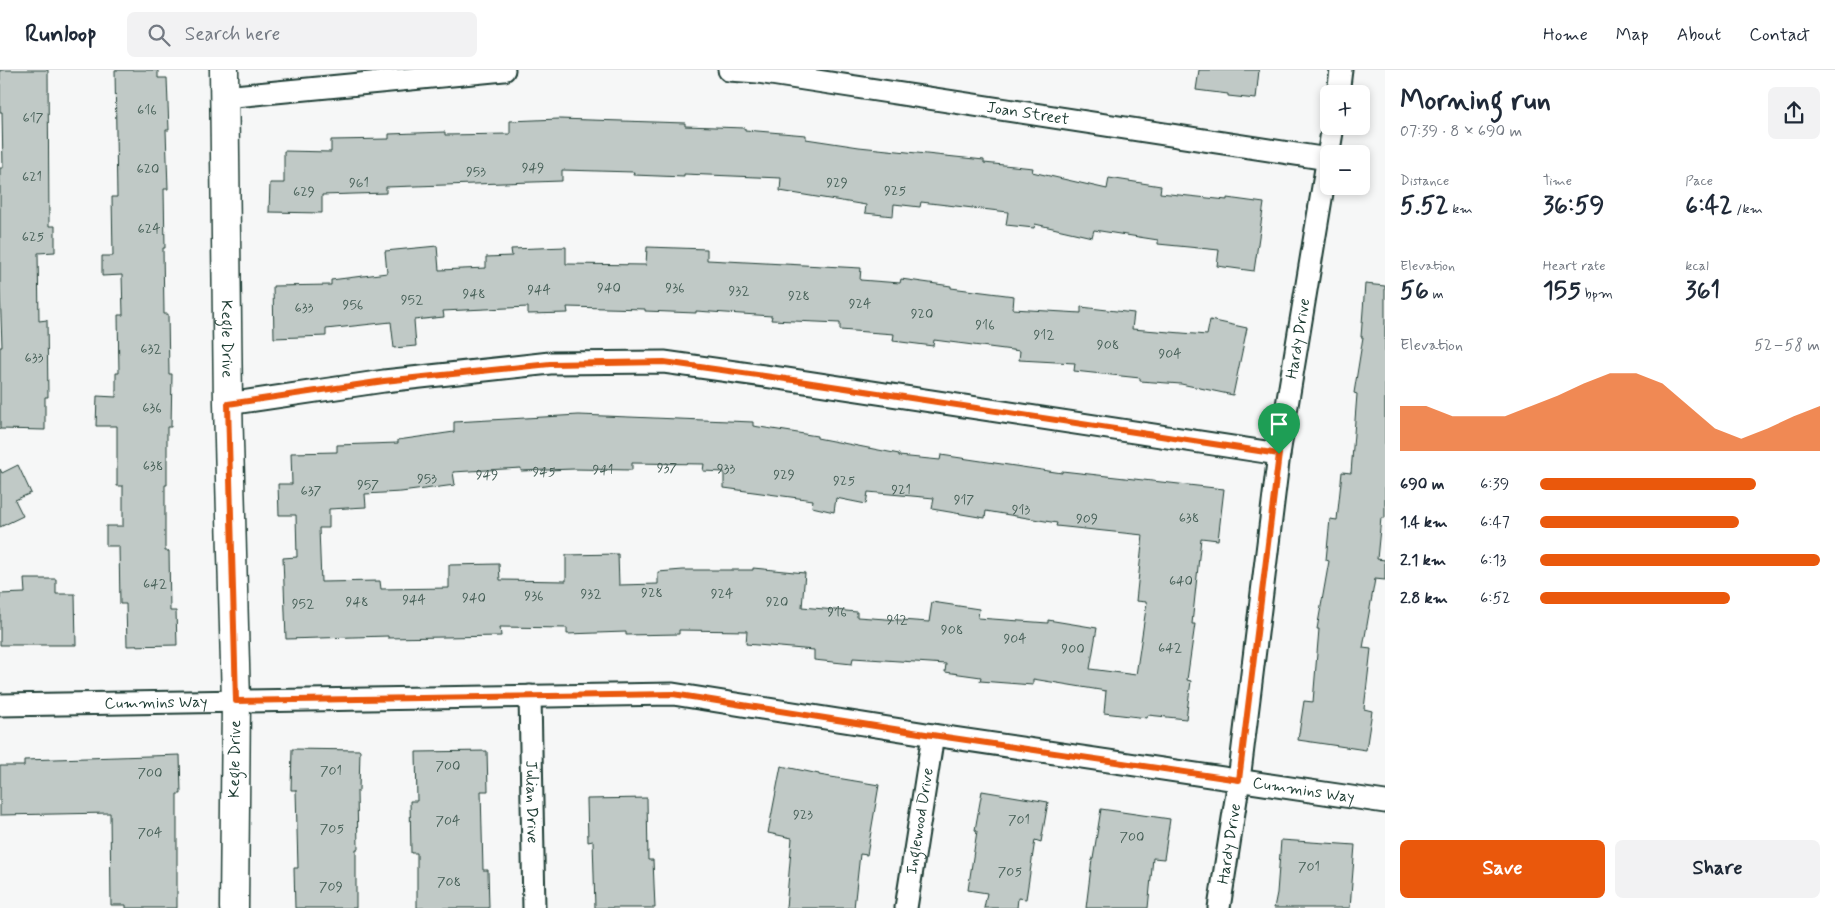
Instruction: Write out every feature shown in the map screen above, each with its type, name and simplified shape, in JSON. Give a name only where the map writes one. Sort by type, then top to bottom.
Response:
[{"type":"street","name":"Kegle Drive","points":[[224,70],[228,404],[236,701],[234,908]]},
{"type":"street","points":[[224,97],[504,70]]},
{"type":"street","name":"Joan Street","points":[[729,70],[758,72],[1320,158]]},
{"type":"street","points":[[1340,85],[1342,70]]},
{"type":"street","name":"Hardy Drive","points":[[1218,908],[1239,780],[1279,454],[1322,195]]},
{"type":"street","points":[[228,404],[384,381],[550,364],[664,362],[1279,454]]},
{"type":"street","name":"Cummins Way","points":[[0,704],[673,694],[932,735],[1385,802]]},
{"type":"street","name":"Julian Drive","points":[[530,696],[534,908]]},
{"type":"street","name":"Inglewood Drive","points":[[906,908],[932,735]]},
{"type":"building","points":[[0,70],[48,70],[49,226],[55,226],[55,252],[38,253],[39,321],[47,320],[48,397],[45,397],[45,430],[0,429],[0,347],[2,347],[0,168],[3,168]]},
{"type":"building","points":[[115,70],[158,70],[158,78],[167,78],[169,130],[166,130],[168,189],[164,189],[164,314],[168,314],[169,374],[172,374],[171,427],[167,427],[165,551],[169,551],[170,611],[176,611],[177,645],[127,646],[126,604],[120,604],[119,546],[106,546],[106,526],[123,526],[123,486],[117,486],[117,426],[96,426],[97,396],[116,397],[116,373],[119,373],[118,315],[123,315],[122,275],[102,276],[102,256],[113,256],[112,197],[117,197]]},
{"type":"building","points":[[1199,70],[1259,70],[1256,99],[1196,90]]},
{"type":"building","points":[[559,119],[685,123],[685,126],[745,128],[745,130],[806,135],[806,139],[859,147],[984,160],[984,163],[1033,168],[1032,172],[1107,189],[1109,178],[1161,186],[1160,193],[1264,203],[1254,271],[1217,266],[1219,250],[1158,244],[1158,240],[1094,230],[1092,237],[1035,224],[1034,228],[1006,225],[1008,212],[921,202],[920,207],[894,204],[893,216],[865,213],[866,205],[780,191],[781,178],[684,174],[684,177],[633,175],[634,172],[562,170],[562,181],[386,187],[386,193],[322,195],[322,213],[269,212],[270,183],[284,183],[284,151],[331,152],[331,140],[389,139],[389,134],[445,132],[445,135],[510,134],[510,121]]},
{"type":"building","points":[[437,246],[439,270],[486,268],[486,257],[512,256],[511,249],[566,247],[566,264],[646,265],[647,247],[707,249],[707,260],[861,268],[860,280],[900,283],[901,279],[1014,296],[1013,309],[1081,313],[1081,307],[1134,313],[1132,329],[1207,335],[1210,320],[1247,328],[1233,395],[1181,384],[1140,381],[1140,378],[1074,371],[1075,363],[1019,360],[1020,351],[934,340],[933,346],[893,341],[894,334],[840,330],[840,323],[771,320],[772,316],[696,311],[696,313],[645,311],[645,309],[567,307],[568,313],[528,314],[528,307],[443,311],[444,317],[414,320],[416,346],[394,348],[391,322],[326,329],[326,336],[274,338],[273,286],[331,285],[331,280],[387,273],[385,251]]},
{"type":"building","points":[[1365,284],[1385,286],[1385,518],[1381,518],[1377,559],[1385,560],[1385,580],[1375,579],[1363,648],[1371,649],[1364,709],[1372,711],[1366,750],[1298,740],[1304,701],[1313,702],[1319,629],[1317,629],[1329,561],[1326,560],[1330,519],[1337,520],[1342,472],[1351,473],[1357,394],[1354,393],[1363,337],[1361,337]]},
{"type":"building","points":[[579,415],[753,422],[753,426],[817,436],[817,438],[899,454],[899,456],[940,460],[941,455],[1062,473],[1062,471],[1224,489],[1218,540],[1201,538],[1192,624],[1195,624],[1187,680],[1191,681],[1186,719],[1148,715],[1147,718],[1104,713],[1106,691],[1033,679],[1033,685],[980,681],[981,677],[945,672],[946,664],[853,658],[852,664],[814,660],[814,650],[746,644],[747,631],[679,630],[679,634],[626,635],[626,632],[567,634],[567,628],[500,627],[501,636],[388,638],[388,636],[286,639],[283,558],[297,557],[296,515],[279,515],[278,484],[292,484],[291,453],[337,452],[337,445],[398,443],[398,440],[454,432],[454,422]],"holes":[[[632,463],[704,464],[703,471],[724,472],[724,488],[813,500],[812,507],[834,512],[836,498],[866,504],[868,492],[934,498],[932,509],[985,518],[986,511],[1057,523],[1056,526],[1143,535],[1136,601],[1147,602],[1136,675],[1090,669],[1097,628],[1048,620],[1048,623],[978,618],[979,609],[932,602],[929,622],[857,617],[857,612],[802,607],[805,573],[753,568],[753,570],[683,570],[658,572],[658,584],[619,585],[618,554],[566,555],[566,581],[500,580],[499,564],[449,565],[449,588],[381,589],[380,581],[321,582],[319,528],[329,528],[329,509],[366,507],[365,494],[401,492],[455,485],[453,472],[521,468],[521,471],[574,469],[632,470]]]},
{"type":"building","points":[[18,465],[31,493],[15,500],[23,516],[0,527],[0,469],[2,473]]},
{"type":"building","points":[[24,579],[56,579],[56,594],[75,594],[76,645],[0,645],[0,594],[25,593]]},
{"type":"building","points":[[292,749],[360,750],[359,791],[357,791],[356,908],[295,908],[294,868],[298,868],[296,790],[291,790]]},
{"type":"building","points":[[487,751],[488,791],[481,791],[483,870],[488,870],[489,908],[417,908],[417,853],[411,853],[410,801],[417,801],[416,752]]},
{"type":"building","points":[[180,755],[181,794],[177,794],[177,908],[126,908],[126,905],[111,905],[110,813],[0,815],[0,766],[24,766],[24,760]]},
{"type":"building","points":[[781,766],[819,775],[879,785],[867,855],[860,854],[854,908],[786,908],[792,838],[768,833]]},
{"type":"building","points":[[982,791],[1048,802],[1041,842],[1035,840],[1026,899],[1018,898],[1017,908],[984,908],[987,893],[968,890]]},
{"type":"building","points":[[647,798],[648,860],[653,860],[655,908],[595,908],[593,841],[588,842],[587,799]]},
{"type":"building","points":[[1101,809],[1170,819],[1164,859],[1153,858],[1148,908],[1086,908]]},
{"type":"building","points":[[1281,840],[1355,845],[1350,908],[1274,908]]},
{"type":"route","points":[[664,362],[1279,454],[1239,780],[932,735],[673,694],[236,701],[228,404],[384,381],[550,364],[664,362]]}]
